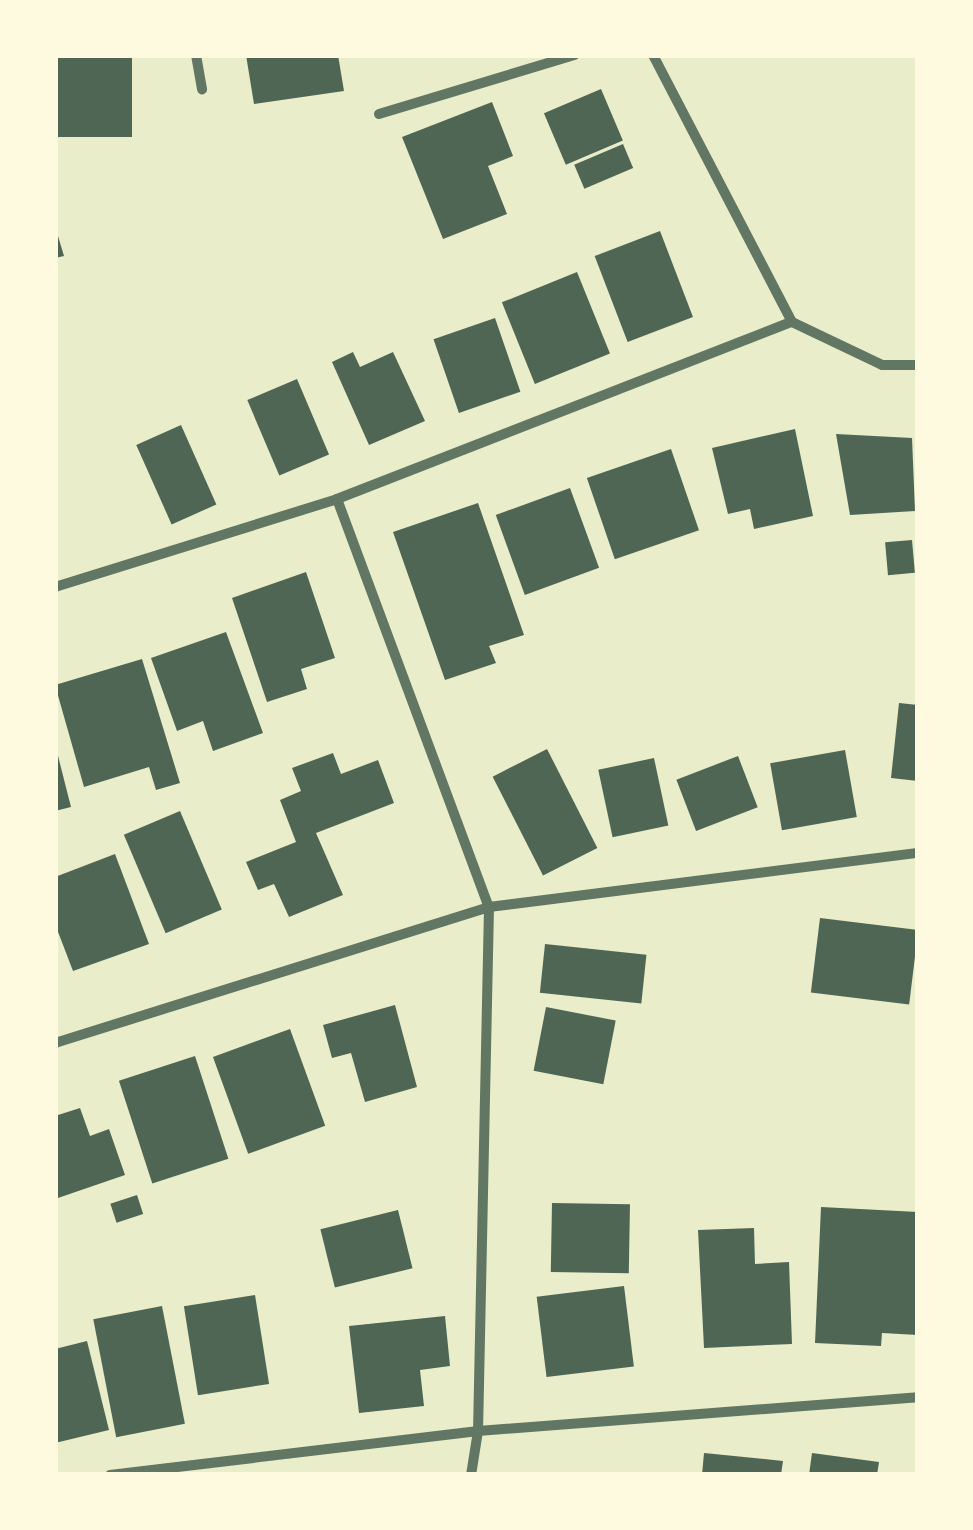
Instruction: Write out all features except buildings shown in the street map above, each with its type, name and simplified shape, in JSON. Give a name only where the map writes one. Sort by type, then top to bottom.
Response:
[{"type":"street","points":[[196,55],[202,89]]},
{"type":"street","points":[[379,114],[574,55]]},
{"type":"street","points":[[653,55],[792,322],[882,365],[918,365]]},
{"type":"street","points":[[55,587],[337,498],[792,322]]},
{"type":"street","points":[[337,498],[489,907],[478,1431],[472,1475]]},
{"type":"street","points":[[55,1043],[489,907],[918,853]]},
{"type":"street","points":[[110,1475],[478,1431],[918,1397]]}]
